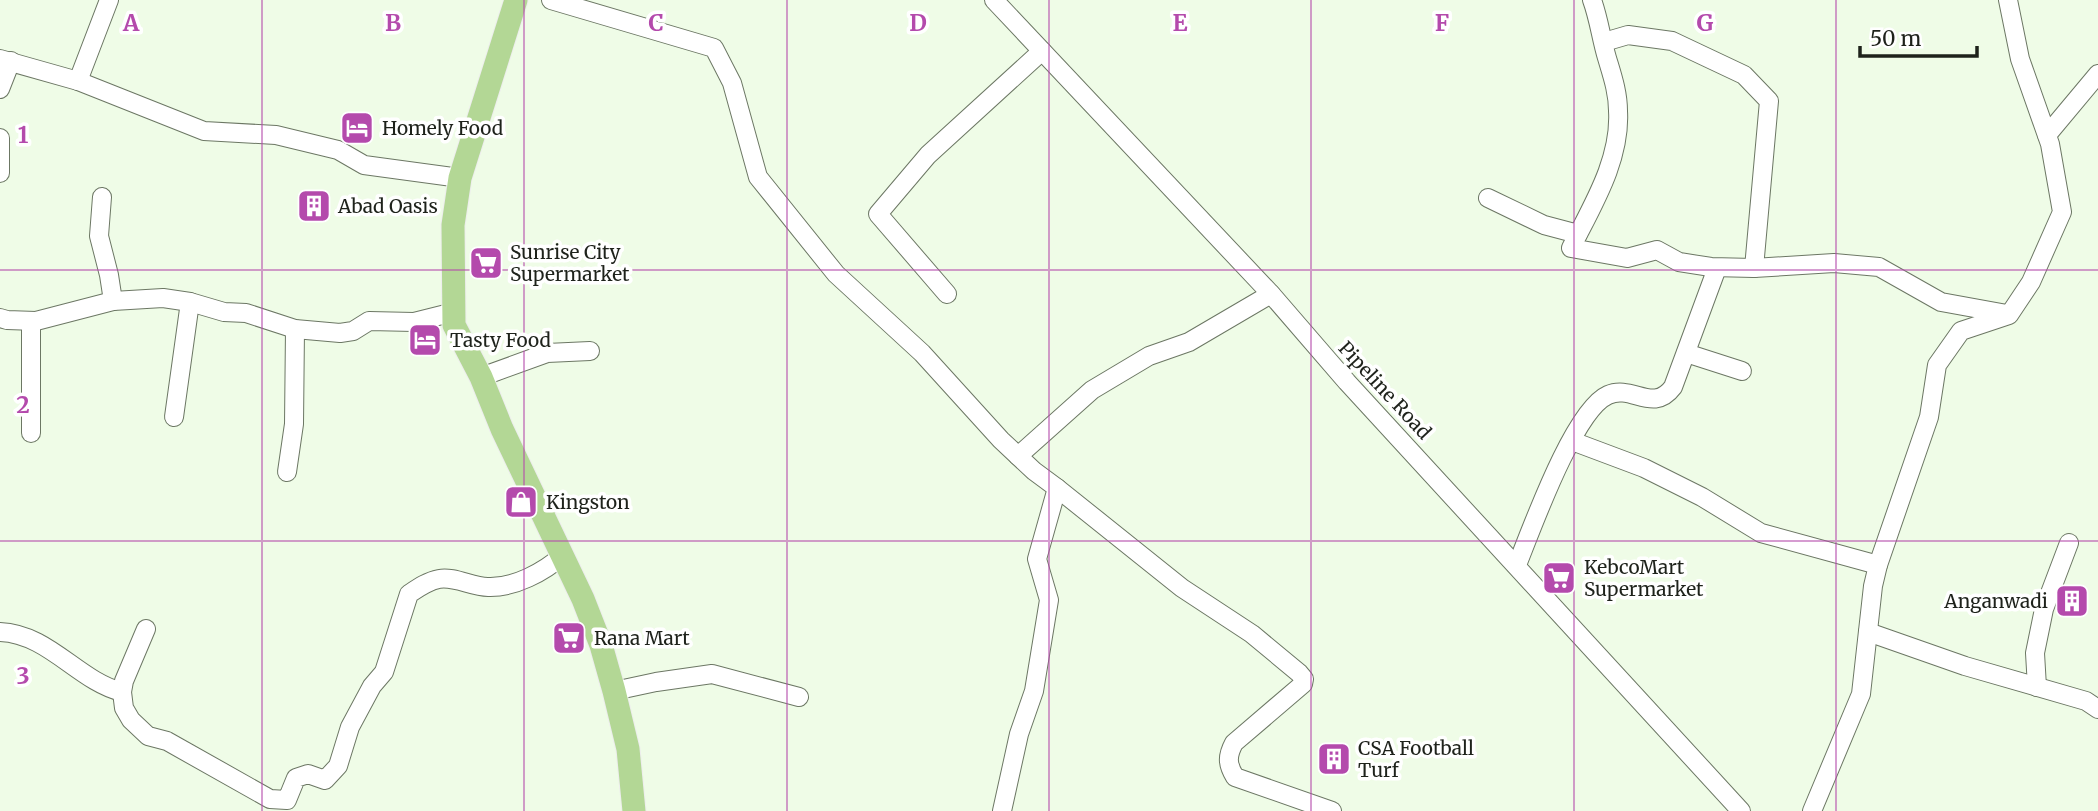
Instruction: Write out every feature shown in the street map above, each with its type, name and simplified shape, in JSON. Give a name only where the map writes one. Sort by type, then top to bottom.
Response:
[{"type":"main road","points":[[516,0],[460,178],[453,225],[454,325],[481,377],[502,429],[592,622],[614,691],[628,749],[635,811]]},
{"type":"street","points":[[78,81],[109,0]]},
{"type":"street","points":[[551,0],[714,48],[732,83],[758,177],[836,274],[922,353],[1018,457],[1182,588],[1252,634],[1300,673],[1304,679],[1303,684],[1234,743],[1229,752],[1228,766],[1235,776],[1332,811]]},
{"type":"street","name":"Pipeline Road","points":[[995,0],[1271,294],[1347,382],[1741,811]]},
{"type":"street","points":[[1592,0],[1614,78],[1619,112],[1616,139],[1606,177],[1571,248],[1627,258],[1657,250],[1679,262],[1717,268],[1835,263],[1879,267],[1941,302],[2009,315]]},
{"type":"street","points":[[1812,811],[1861,694],[1878,565],[1929,418],[1937,365],[1961,331],[2009,315],[2031,282],[2062,212],[2047,135],[2020,59],[2008,0]]},
{"type":"street","points":[[1604,42],[1628,35],[1672,41],[1744,75],[1769,101],[1754,268]]},
{"type":"street","points":[[947,294],[878,214],[928,155],[1042,51]]},
{"type":"street","points":[[0,89],[5,60],[78,81],[204,131],[276,135],[338,150],[364,165],[460,178]]},
{"type":"street","points":[[2047,135],[2098,74]]},
{"type":"street","points":[[0,138],[0,173]]},
{"type":"street","points":[[102,197],[99,236],[113,301]]},
{"type":"street","points":[[1488,198],[1544,225],[1578,234]]},
{"type":"street","points":[[1517,565],[1556,469],[1599,399],[1612,393],[1657,400],[1666,396],[1673,387],[1717,268]]},
{"type":"street","points":[[1018,457],[1092,390],[1149,356],[1189,342],[1271,294]]},
{"type":"street","points":[[0,318],[31,321],[113,301],[163,298],[190,302],[224,312],[246,313],[295,328],[340,333],[353,331],[369,321],[414,322],[454,312]]},
{"type":"street","points":[[174,417],[190,302]]},
{"type":"street","points":[[31,321],[32,433]]},
{"type":"street","points":[[287,472],[294,424],[295,328]]},
{"type":"street","points":[[481,377],[547,353],[590,351]]},
{"type":"street","points":[[1686,353],[1742,371]]},
{"type":"street","points":[[1572,441],[1644,468],[1702,497],[1761,533],[1878,565]]},
{"type":"street","points":[[1002,811],[1019,734],[1036,678],[1049,600],[1037,559],[1057,488]]},
{"type":"street","points":[[2037,687],[2035,653],[2043,609],[2069,542]]},
{"type":"street","points":[[146,629],[122,692],[124,708],[131,720],[148,736],[167,741],[270,799],[288,800],[296,778],[308,775],[325,780],[338,766],[350,727],[372,686],[384,673],[409,594],[440,579],[489,587],[513,582],[530,577],[563,555]]},
{"type":"street","points":[[0,632],[30,638],[52,650],[103,687],[122,692]]},
{"type":"street","points":[[1868,632],[1965,666],[2086,701],[2098,709]]},
{"type":"street","points":[[614,691],[712,674],[799,697]]},
{"type":"place","name":"Homely Food","points":[[357,128]]},
{"type":"place","name":"Abad Oasis","points":[[314,206]]},
{"type":"place","name":"Sunrise City Supermarket","points":[[486,263]]},
{"type":"place","name":"Tasty Food","points":[[425,340]]},
{"type":"place","name":"Kingston","points":[[521,502]]},
{"type":"place","name":"KebcoMart Supermarket","points":[[1559,578]]},
{"type":"place","name":"Anganwadi","points":[[2072,601]]},
{"type":"place","name":"Rana Mart","points":[[569,638]]},
{"type":"place","name":"CSA Football Turf","points":[[1334,759]]}]
